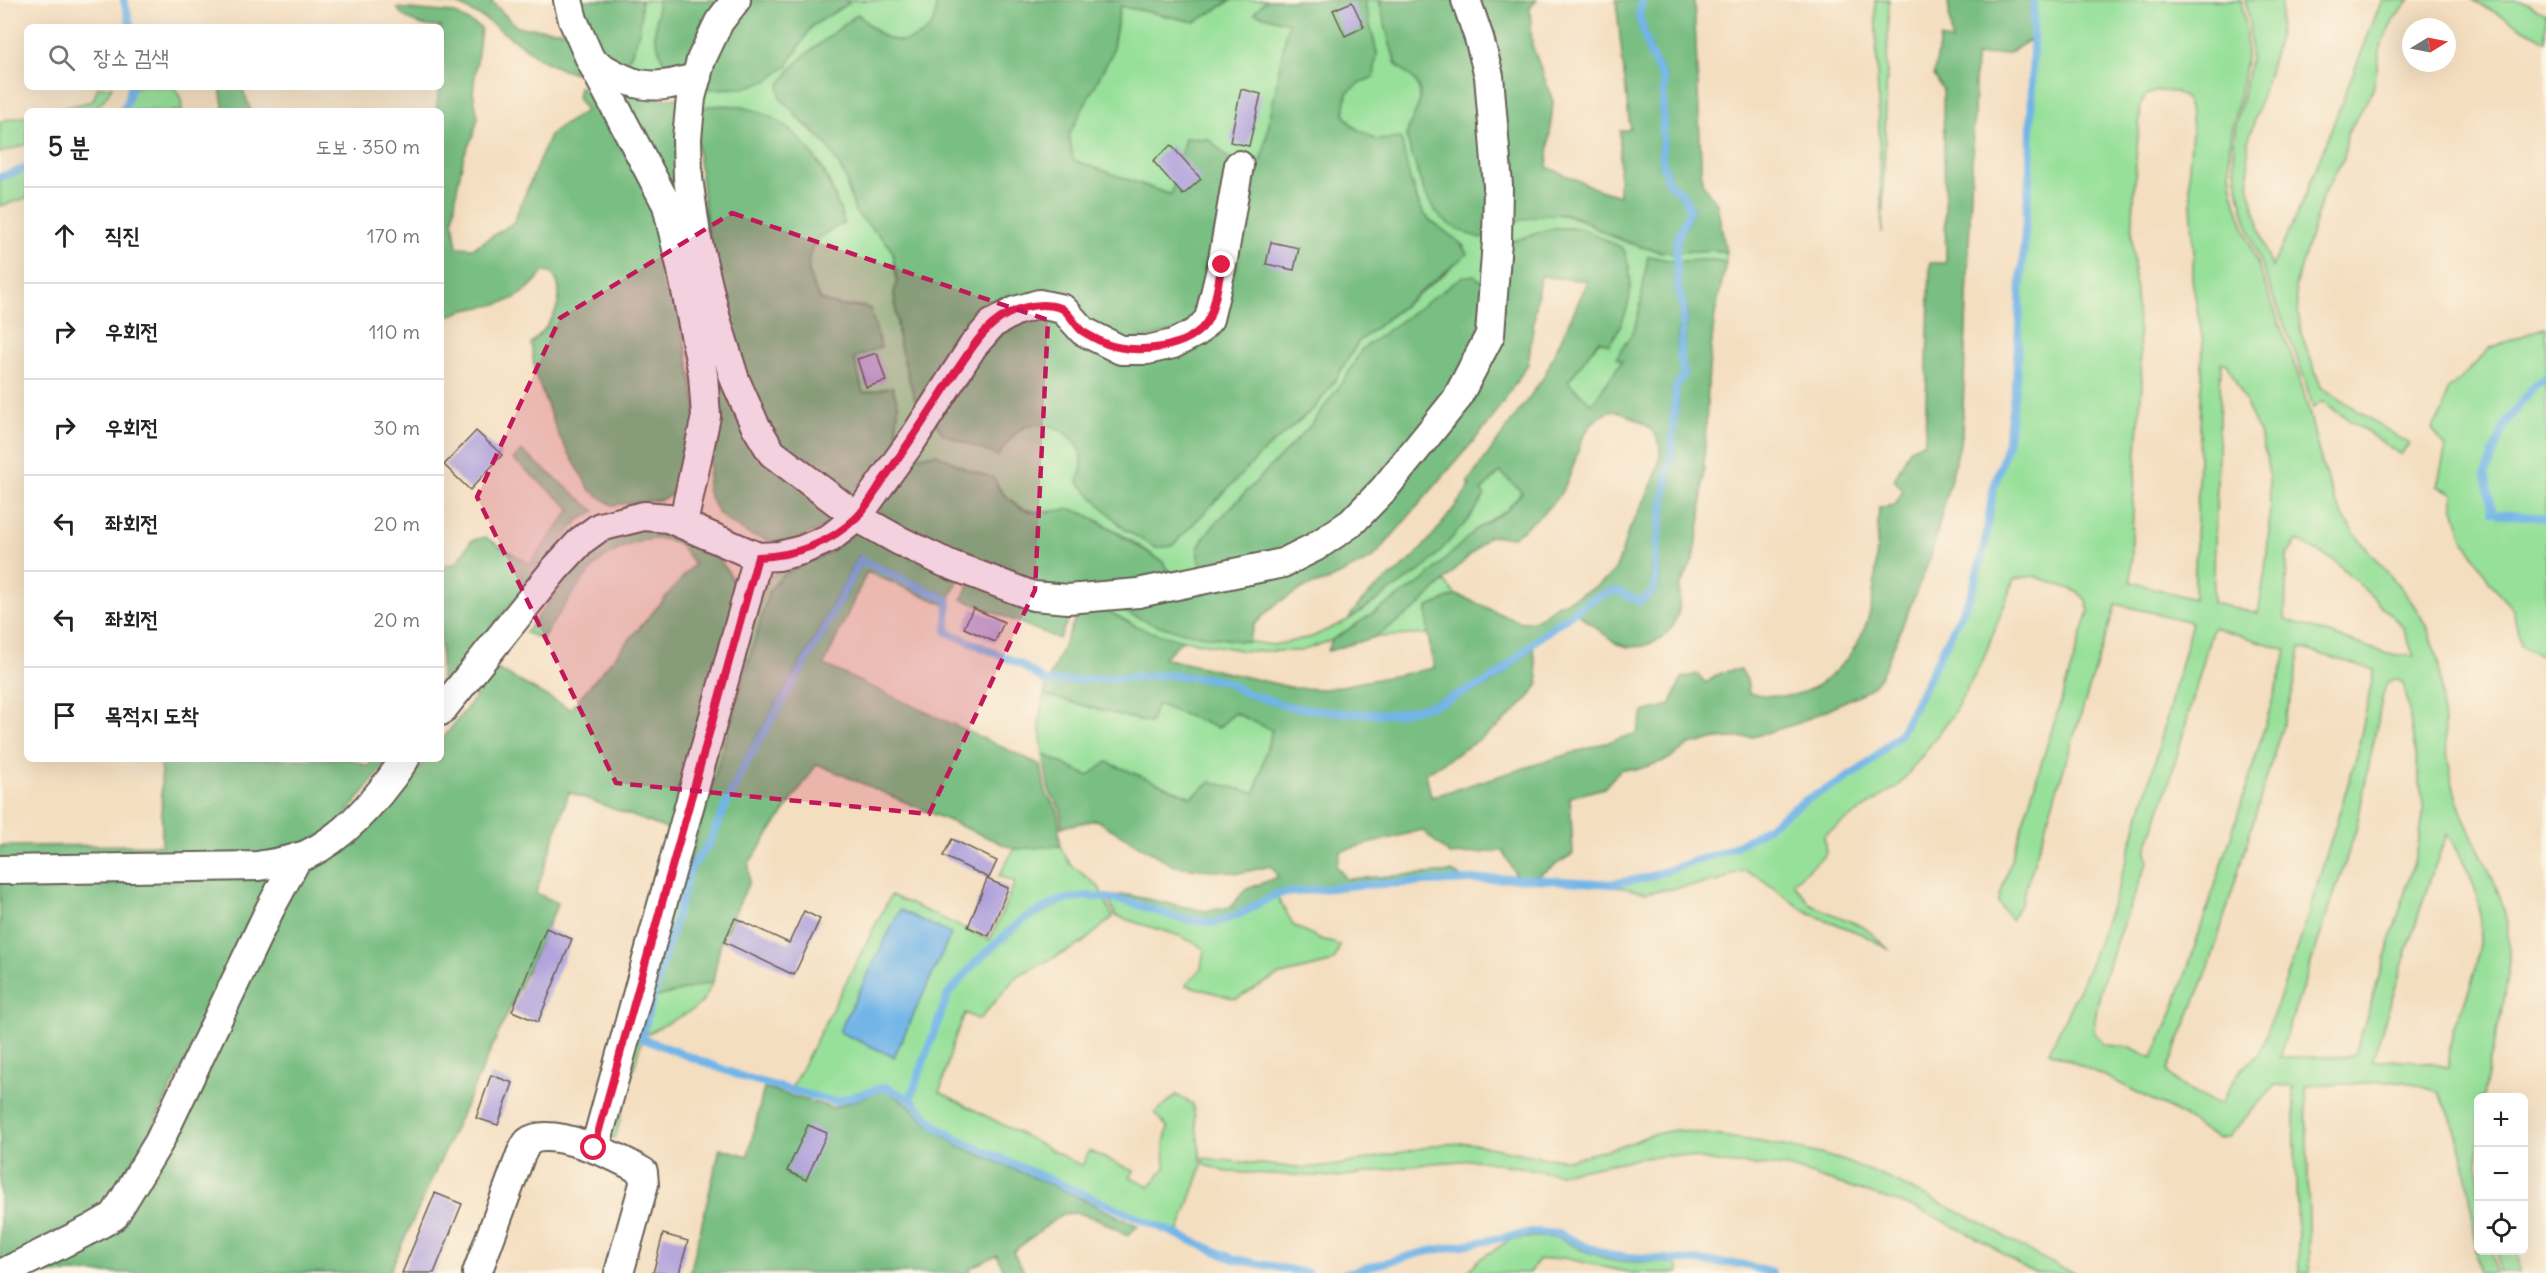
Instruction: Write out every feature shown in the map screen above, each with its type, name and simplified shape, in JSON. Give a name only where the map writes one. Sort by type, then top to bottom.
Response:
[{"type":"street","points":[[568,0],[573,20],[591,62],[667,205],[688,298],[703,374],[706,416],[694,482],[683,524]]},
{"type":"street","points":[[736,0],[719,22],[701,60],[691,98],[687,138],[688,178],[696,236],[716,319],[735,380],[755,425],[772,453],[858,517],[898,540],[946,563],[1001,585],[1033,596],[1068,599],[1138,593],[1283,563],[1315,547],[1352,523],[1384,489],[1456,400],[1490,335],[1497,241],[1498,186],[1489,76],[1466,0]]},
{"type":"street","points":[[591,62],[623,80],[641,85],[675,84],[697,77]]},
{"type":"street","points":[[444,707],[555,569],[582,540],[600,527],[644,516],[668,518],[758,557],[779,556],[802,550],[830,538],[858,517],[913,439],[973,346],[992,324],[1015,311],[1039,304],[1063,309],[1083,331],[1121,350],[1147,350],[1173,344],[1197,332],[1209,319],[1222,265],[1239,165]]},
{"type":"street","points":[[594,1148],[758,557]]},
{"type":"street","points":[[0,870],[258,866],[281,863],[309,853],[335,837],[357,818],[403,762]]},
{"type":"street","points":[[3,1273],[114,1216],[159,1142],[270,909],[298,857]]},
{"type":"street","points":[[477,1273],[521,1154],[528,1142],[539,1137],[556,1138],[594,1148],[643,1172],[644,1184],[620,1273]]},
{"type":"highlighted area","points":[[732,213],[1048,320],[1035,590],[929,814],[616,783],[477,497],[560,318]]},
{"type":"green space","points":[[438,0],[490,0],[517,27],[569,31],[589,76],[563,70],[542,60],[485,19],[458,4],[439,3]]},
{"type":"green space","points":[[577,0],[641,0],[641,21],[637,38],[621,72],[604,63]]},
{"type":"green space","points":[[641,0],[658,0],[655,36],[666,71],[621,72],[637,38],[641,21]]},
{"type":"green space","points":[[658,0],[733,0],[692,71],[666,71],[655,36]]},
{"type":"green space","points":[[740,0],[847,0],[849,3],[812,26],[787,66],[769,80],[744,88],[708,89],[704,61]]},
{"type":"green space","points":[[847,0],[937,0],[935,17],[931,25],[915,38],[901,41],[887,38],[875,31],[858,14],[791,69],[795,116],[827,145],[846,178],[848,193],[868,223],[888,244],[893,253],[897,281],[894,293],[899,342],[915,400],[925,408],[896,442],[898,404],[893,387],[863,393],[854,358],[865,306],[840,306],[821,300],[812,284],[808,266],[811,249],[825,233],[844,223],[824,171],[799,140],[767,116],[730,105],[712,107],[693,113],[698,84],[787,66],[812,26],[849,3]]},
{"type":"green space","points":[[937,0],[1232,0],[1195,22],[1120,6],[1112,53],[1069,135],[1073,160],[1171,195],[1185,138],[1209,139],[1234,164],[1193,327],[1122,344],[1039,298],[925,408],[915,400],[899,342],[894,293],[897,281],[893,253],[888,244],[855,212],[846,178],[827,145],[780,98],[779,86],[804,56],[858,14],[871,28],[883,36],[893,40],[908,40],[921,35],[931,25],[935,17]]},
{"type":"green space","points":[[1232,0],[1266,0],[1255,12],[1289,23],[1262,160],[1172,195],[1073,160],[1069,134],[1112,53],[1120,6],[1195,22]]},
{"type":"green space","points":[[1266,0],[1364,0],[1377,53],[1374,77],[1362,82],[1347,93],[1344,114],[1352,126],[1376,140],[1401,138],[1410,180],[1422,210],[1432,222],[1460,243],[1467,254],[1358,342],[1336,379],[1316,406],[1265,450],[1172,546],[1156,548],[1125,530],[1078,482],[1082,466],[1081,454],[1072,438],[1064,432],[1047,425],[1028,426],[1014,434],[998,456],[943,434],[932,418],[977,349],[1039,309],[1100,347],[1200,336],[1244,166],[1262,160],[1288,23],[1254,13]]},
{"type":"green space","points":[[1364,0],[1379,0],[1396,65],[1413,77],[1419,89],[1419,104],[1413,118],[1494,241],[1491,294],[1362,349],[1346,377],[1311,425],[1211,528],[1209,575],[1177,581],[1160,560],[1090,517],[1022,508],[1003,493],[994,478],[966,469],[937,455],[907,460],[932,418],[1013,435],[1034,424],[1054,427],[1071,438],[1081,454],[1082,466],[1078,483],[1156,548],[1171,546],[1265,450],[1316,407],[1358,342],[1447,272],[1464,246],[1426,217],[1419,205],[1413,184],[1376,140],[1352,126],[1344,113],[1347,93],[1362,82],[1377,53]]},
{"type":"green space","points":[[1379,0],[1462,0],[1476,39],[1494,241],[1462,232],[1450,225],[1432,207],[1426,195],[1407,137],[1419,101],[1419,89],[1415,80],[1396,62]]},
{"type":"green space","points":[[1469,0],[1537,0],[1530,8],[1532,45],[1553,101],[1547,167],[1619,196],[1620,131],[1630,129],[1616,0],[1639,0],[1636,15],[1647,52],[1661,82],[1659,161],[1666,184],[1682,198],[1687,210],[1674,238],[1673,253],[1649,249],[1625,241],[1586,221],[1561,214],[1541,216],[1500,228]]},
{"type":"green space","points":[[1645,0],[1694,0],[1702,183],[1717,204],[1726,252],[1713,250],[1679,252],[1680,240],[1694,209],[1686,194],[1671,180],[1665,160],[1667,80],[1652,50],[1642,15]]},
{"type":"green space","points":[[1875,0],[1889,0],[1882,234]]},
{"type":"green space","points":[[1948,0],[2034,0],[2033,38],[2009,53],[1976,56],[1962,436],[1931,556],[1886,665],[1869,690],[1799,723],[1753,737],[1717,739],[1689,745],[1667,760],[1639,769],[1621,769],[1604,788],[1570,797],[1573,854],[1534,878],[1517,877],[1503,851],[1450,855],[1422,830],[1341,851],[1336,866],[1347,879],[1452,872],[1462,878],[1357,884],[1346,888],[1276,893],[1239,913],[1214,922],[1179,917],[1108,896],[1128,895],[1205,911],[1231,907],[1245,890],[1278,877],[1271,866],[1239,873],[1174,866],[1096,820],[1061,827],[1061,810],[1049,791],[1043,754],[1088,776],[1107,762],[1191,797],[1211,782],[1255,793],[1272,730],[1235,713],[1218,728],[1157,704],[1150,723],[1044,695],[1047,684],[1168,678],[1221,683],[1245,696],[1291,710],[1343,716],[1395,716],[1437,707],[1487,686],[1504,675],[1533,647],[1539,684],[1516,711],[1502,723],[1426,773],[1431,797],[1637,733],[1643,712],[1670,705],[1682,678],[1697,674],[1706,683],[1730,670],[1741,670],[1747,680],[1749,693],[1786,696],[1813,688],[1836,670],[1862,635],[1871,609],[1879,508],[1895,505],[1903,490],[1894,480],[1910,449],[1925,442],[1930,263],[1946,263],[1943,90],[1934,75],[1940,38],[1952,42]]},
{"type":"green space","points":[[2036,0],[2241,0],[2246,36],[2246,58],[2230,146],[2231,182],[2236,202],[2301,384],[2322,465],[2334,497],[2352,529],[2416,608],[2434,645],[2440,671],[2446,742],[2454,789],[2469,829],[2496,885],[2507,926],[2509,948],[2503,1005],[2484,1093],[2474,1093],[2474,1229],[2468,1180],[2457,1134],[2438,1092],[2403,1081],[2306,1086],[2310,1273],[2299,1273],[2293,1086],[2275,1085],[2228,1137],[2216,1138],[2176,1112],[2103,1075],[2049,1052],[2089,967],[2117,891],[2152,773],[2192,622],[2116,604],[2021,903],[2011,920],[1998,902],[2089,611],[2086,600],[2078,592],[2034,576],[2014,579],[1983,660],[1953,714],[1925,752],[1899,785],[1824,835],[1826,854],[1793,883],[1811,905],[1864,927],[1890,950],[1864,935],[1813,915],[1756,875],[1745,871],[1732,874],[1720,881],[1645,893],[1611,885],[1645,879],[1729,852],[1807,800],[1838,786],[1868,766],[1901,735],[1972,595],[1986,549],[1995,491],[2009,445],[2018,382],[2022,282],[2032,168]],"holes":[[[2157,91],[2176,92],[2186,99],[2191,115],[2189,167],[2194,254],[2192,279],[2203,342],[2194,599],[2131,582],[2133,505],[2142,382],[2132,236],[2136,160],[2141,104],[2146,95]],[[2221,362],[2228,364],[2261,437],[2268,466],[2270,508],[2258,613],[2213,603]],[[2297,541],[2334,560],[2402,626],[2414,656],[2388,654],[2285,619],[2287,555]],[[2213,627],[2287,650],[2236,820],[2186,973],[2152,1058],[2130,1047],[2105,1045],[2094,1033],[2096,1012],[2107,968],[2148,861],[2146,851],[2171,777]],[[2300,648],[2374,670],[2357,755],[2299,944],[2259,1054],[2241,1069],[2220,1104],[2184,1087],[2167,1071],[2209,967],[2293,691]],[[2396,679],[2403,683],[2407,699],[2424,810],[2417,851],[2355,1054],[2343,1057],[2279,1057],[2356,830],[2387,682]],[[2447,834],[2460,854],[2476,893],[2481,931],[2474,973],[2454,1026],[2448,1067],[2412,1060],[2372,1061],[2428,885]]]},
{"type":"green space","points":[[2245,0],[2282,0],[2278,41],[2248,142],[2249,189],[2272,267],[2303,201],[2382,0],[2410,0],[2394,19],[2381,46],[2373,90],[2347,134],[2344,158],[2323,195],[2295,287],[2301,333],[2321,387],[2409,444],[2401,455],[2322,402],[2313,408],[2293,346],[2247,225],[2239,194],[2233,149],[2251,52]]},
{"type":"green space","points":[[2473,0],[2518,0],[2546,13],[2546,41]]},
{"type":"green space","points":[[397,8],[454,13],[481,28],[473,92],[478,118],[464,155],[457,188],[453,221],[457,247],[474,248],[513,223],[550,135],[586,110],[577,98],[579,87],[601,93],[660,206],[699,419],[681,485],[671,495],[660,500],[612,505],[590,490],[558,434],[535,373],[531,343],[551,319],[559,300],[557,281],[551,272],[543,272],[530,287],[506,302],[469,309],[444,319],[444,108],[436,108],[439,90],[444,90],[444,24],[416,23]]},
{"type":"green space","points":[[97,90],[110,90],[106,98],[94,108],[62,108],[93,101]]},
{"type":"green space","points":[[133,90],[176,90],[181,99],[182,108],[127,108]]},
{"type":"green space","points":[[220,90],[243,90],[250,108],[224,108]]},
{"type":"green space","points":[[613,90],[661,99],[679,98],[750,426],[849,517],[790,542],[775,542],[750,535],[729,522],[719,514],[712,502],[707,489],[713,439],[711,370]]},
{"type":"green space","points":[[708,106],[741,107],[761,113],[779,122],[795,134],[820,166],[837,203],[844,223],[823,235],[811,249],[808,266],[812,284],[821,300],[840,306],[870,308],[881,347],[854,358],[863,393],[892,387],[898,404],[896,442],[866,490],[849,496],[775,451],[719,318],[693,113]]},
{"type":"green space","points":[[24,117],[24,145],[0,153],[0,121]]},
{"type":"green space","points":[[24,172],[24,199],[0,206],[0,180]]},
{"type":"green space","points":[[1557,214],[1578,220],[1633,244],[1673,253],[1673,261],[1648,256],[1634,330],[1617,358],[1622,361],[1592,404],[1567,382],[1600,340],[1611,243],[1575,228],[1553,228],[1508,243],[1500,228],[1525,218]]},
{"type":"green space","points":[[1553,228],[1583,229],[1623,248],[1628,261],[1630,298],[1622,322],[1609,345],[1599,340],[1568,382],[1592,404],[1622,361],[1616,358],[1634,330],[1648,256],[1673,261],[1675,286],[1681,312],[1677,357],[1681,374],[1673,385],[1668,456],[1652,558],[1652,589],[1640,599],[1615,587],[1598,593],[1536,636],[1500,670],[1484,681],[1436,701],[1394,711],[1344,710],[1292,704],[1247,691],[1223,677],[1168,672],[1049,679],[1083,601],[1095,600],[1115,615],[1136,626],[1183,640],[1163,658],[1294,688],[1326,689],[1434,668],[1428,634],[1427,608],[1456,595],[1517,621],[1530,622],[1608,578],[1618,562],[1629,530],[1653,482],[1660,455],[1659,443],[1647,425],[1624,413],[1617,412],[1602,415],[1594,422],[1583,438],[1565,486],[1555,501],[1534,520],[1513,537],[1489,536],[1418,607],[1375,637],[1328,651],[1332,640],[1423,581],[1475,530],[1507,510],[1522,492],[1500,472],[1481,491],[1485,495],[1468,520],[1427,566],[1348,620],[1362,601],[1415,556],[1437,531],[1470,486],[1468,482],[1543,378],[1588,281],[1540,276],[1528,364],[1489,423],[1373,558],[1327,581],[1305,587],[1276,604],[1254,625],[1248,642],[1191,634],[1156,625],[1139,619],[1105,599],[1317,549],[1459,402],[1508,243]]},
{"type":"green space","points":[[1713,250],[1726,252],[1726,263],[1715,260],[1679,261],[1679,252]]},
{"type":"green space","points":[[1715,260],[1726,263],[1715,314],[1709,367],[1701,517],[1694,558],[1680,587],[1679,611],[1673,626],[1661,639],[1644,646],[1628,647],[1617,644],[1577,613],[1601,598],[1615,593],[1641,605],[1657,592],[1660,579],[1658,558],[1674,457],[1679,387],[1687,375],[1683,357],[1688,311],[1681,286],[1679,261]]},
{"type":"green space","points":[[1474,275],[1491,294],[1454,399],[1314,544],[1209,575],[1198,557],[1199,546],[1206,535],[1311,425],[1346,377],[1362,349],[1462,277]]},
{"type":"green space","points":[[2546,327],[2546,374],[2533,383],[2502,424],[2483,475],[2491,512],[2495,512],[2488,475],[2506,426],[2537,387],[2546,380],[2546,516],[2500,512],[2500,515],[2546,520],[2546,676],[2543,657],[2521,646],[2513,610],[2490,582],[2463,538],[2453,505],[2453,493],[2437,486],[2446,447],[2432,429],[2443,411],[2448,389],[2460,380],[2490,348]]},
{"type":"green space","points":[[522,451],[595,511],[579,520],[444,686],[444,565],[456,564],[471,541],[485,537],[530,564],[571,509],[513,459]]},
{"type":"green space","points":[[937,454],[966,469],[994,478],[1000,491],[1022,509],[1035,513],[1072,509],[1087,515],[1162,561],[1177,581],[1068,595],[877,521],[881,505],[907,460]]},
{"type":"green space","points":[[1500,471],[1522,491],[1507,510],[1491,519],[1423,581],[1332,640],[1301,651],[1246,651],[1155,635],[1107,611],[1095,600],[1105,599],[1122,611],[1202,635],[1273,645],[1312,637],[1348,620],[1427,566],[1481,491]]},
{"type":"green space","points":[[652,524],[705,548],[715,556],[732,578],[737,594],[672,831],[569,792],[536,893],[558,903],[389,1273],[26,1273],[105,1236],[297,882],[361,836],[424,762],[444,762],[444,737],[497,669],[570,709],[694,564],[676,543],[666,540],[655,539],[621,548],[594,567],[542,639],[525,633],[584,557],[600,541]]},
{"type":"green space","points":[[861,529],[962,573],[950,597],[858,556],[816,636],[740,766],[706,844],[688,867],[769,592],[781,576],[830,552]]},
{"type":"green space","points":[[830,552],[781,576],[769,592],[638,1040],[641,1042],[615,1138],[606,1136],[731,691],[768,579],[788,565]]},
{"type":"green space","points":[[861,562],[947,602],[946,605],[867,572],[824,665],[1041,765],[1046,793],[1058,811],[1060,846],[1014,849],[817,764],[749,863],[749,882],[720,945],[713,982],[654,998],[692,870],[710,846],[745,766],[821,639]]},
{"type":"green space","points":[[973,575],[1076,602],[1059,639],[962,599]]},
{"type":"green space","points":[[1444,581],[1456,595],[1427,608],[1428,634],[1375,637],[1418,607]]},
{"type":"green space","points":[[1044,695],[1150,723],[1157,704],[1218,728],[1235,713],[1272,730],[1255,793],[1211,782],[1191,797],[1107,762],[1088,776],[1043,754],[1039,720]]},
{"type":"green space","points":[[161,762],[357,762],[368,766],[371,762],[387,762],[336,828],[287,853],[0,863],[0,846],[162,845]]},
{"type":"green space","points":[[1060,846],[1070,864],[1098,886],[1104,897],[1087,894],[1058,900],[1022,918],[974,961],[947,994],[910,1096],[885,1085],[834,1100],[791,1089],[891,895],[990,940],[1015,882],[999,876],[1014,849]]},
{"type":"green space","points":[[276,878],[113,1206],[0,1266],[0,880]]},
{"type":"green space","points":[[1277,896],[1294,926],[1325,941],[1340,945],[1336,957],[1330,963],[1277,976],[1236,999],[1186,985],[1201,968],[1204,949],[1172,933],[1115,915],[1109,900],[1186,922],[1213,924],[1230,921]]},
{"type":"green space","points":[[1087,897],[1105,900],[1113,917],[1081,944],[1017,976],[979,1020],[965,1013],[953,1043],[940,1092],[1082,1166],[1089,1151],[1134,1171],[1130,1177],[1149,1187],[1165,1168],[1164,1143],[1168,1128],[1155,1113],[1176,1095],[1193,1104],[1202,1166],[1178,1233],[961,1139],[937,1123],[913,1098],[950,995],[979,963],[1025,922],[1060,904]]},
{"type":"green space","points":[[713,982],[702,1002],[693,1010],[643,1036],[654,998]]},
{"type":"green space","points":[[764,1088],[833,1108],[885,1090],[908,1104],[934,1129],[959,1146],[1068,1192],[1138,1226],[1127,1236],[1098,1219],[1077,1213],[1062,1214],[1013,1252],[1025,1273],[1005,1273],[997,1255],[970,1268],[971,1273],[690,1273],[720,1148],[748,1156]]},
{"type":"green space","points":[[1676,1130],[1778,1145],[1838,1159],[1903,1185],[1981,1223],[2047,1261],[2076,1273],[2036,1273],[2026,1269],[1987,1243],[1921,1210],[1788,1167],[1722,1163],[1680,1155],[1640,1158],[1559,1174],[1475,1160],[1433,1163],[1338,1177],[1227,1172],[1205,1165],[1203,1158],[1302,1168],[1338,1165],[1443,1144],[1469,1143],[1545,1158],[1572,1159],[1650,1135]]},
{"type":"green space","points":[[1534,1237],[1559,1238],[1582,1250],[1614,1261],[1677,1263],[1679,1273],[1631,1273],[1564,1258],[1538,1260],[1530,1273],[1467,1273],[1478,1260],[1510,1240]]},
{"type":"green space","points":[[2477,1255],[2493,1255],[2495,1273],[2479,1273]]},
{"type":"green space","points":[[2497,1255],[2518,1255],[2520,1273],[2499,1273]]},
{"type":"water","points":[[900,910],[951,934],[894,1057],[839,1032]]},
{"type":"building","points":[[1352,2],[1364,27],[1345,36],[1333,10]]},
{"type":"building","points":[[1241,89],[1261,94],[1249,146],[1230,142]]},
{"type":"building","points":[[1171,145],[1201,179],[1183,195],[1153,161]]},
{"type":"building","points":[[1271,242],[1299,248],[1294,270],[1266,264]]},
{"type":"building","points":[[877,353],[886,381],[866,387],[857,359]]},
{"type":"building","points":[[476,431],[502,455],[470,490],[444,465]]},
{"type":"building","points":[[973,608],[1004,622],[995,642],[964,628]]},
{"type":"building","points":[[952,839],[997,861],[989,878],[943,856]]},
{"type":"building","points":[[987,879],[1008,888],[989,936],[968,927]]},
{"type":"building","points":[[804,911],[820,919],[794,975],[724,942],[735,918],[789,943]]},
{"type":"building","points":[[546,928],[572,939],[538,1022],[512,1011]]},
{"type":"building","points":[[491,1075],[513,1083],[498,1125],[476,1118]]},
{"type":"building","points":[[808,1125],[827,1133],[806,1180],[787,1171]]},
{"type":"building","points":[[435,1193],[462,1204],[434,1273],[402,1273]]},
{"type":"building","points":[[663,1234],[688,1241],[679,1273],[653,1273]]},
{"type":"waterway","points":[[124,0],[130,24]]},
{"type":"waterway","points":[[910,1099],[885,1087],[835,1102],[743,1077],[641,1038],[690,869],[708,845],[744,766],[819,639],[860,560],[948,600],[947,632],[1020,664],[1046,682],[1169,675],[1222,680],[1246,693],[1291,707],[1344,713],[1394,714],[1437,704],[1485,683],[1502,672],[1537,639],[1599,596],[1615,590],[1640,602],[1654,590],[1655,558],[1671,456],[1676,386],[1684,375],[1680,357],[1684,311],[1678,286],[1676,256],[1677,239],[1690,209],[1684,196],[1668,182],[1662,160],[1664,81],[1649,51],[1639,15],[1642,0]]},
{"type":"waterway","points":[[1308,1273],[1234,1259],[960,1141],[936,1126],[910,1099],[948,994],[976,962],[1022,920],[1058,901],[1086,896],[1106,898],[1126,901],[1178,918],[1214,923],[1240,914],[1276,894],[1357,885],[1517,878],[1611,884],[1645,878],[1728,850],[1756,835],[1807,799],[1867,765],[1900,734],[1971,594],[1984,549],[1993,490],[2007,445],[2016,382],[2030,168],[2034,0]]},
{"type":"waterway","points":[[124,108],[130,90]]},
{"type":"waterway","points":[[0,177],[24,169]]},
{"type":"waterway","points":[[2493,512],[2485,475],[2504,425],[2535,385],[2546,377]]},
{"type":"waterway","points":[[2500,514],[2546,518]]},
{"type":"waterway","points":[[1345,1273],[1425,1252],[1534,1232],[1560,1234],[1584,1246],[1614,1256],[1741,1264],[1772,1273]]},
{"type":"route","points":[[594,1148],[758,557],[779,556],[802,550],[830,538],[858,517],[913,439],[973,346],[992,324],[1015,311],[1039,304],[1063,309],[1083,331],[1121,350],[1147,350],[1173,344],[1197,332],[1209,319],[1222,265]]}]
